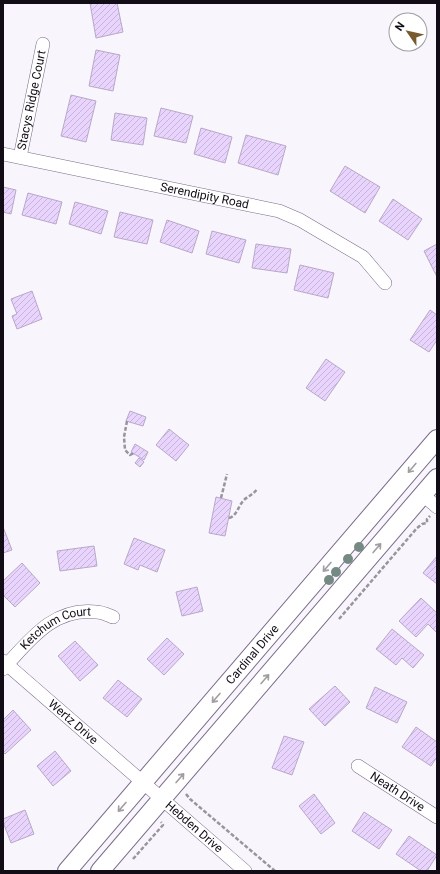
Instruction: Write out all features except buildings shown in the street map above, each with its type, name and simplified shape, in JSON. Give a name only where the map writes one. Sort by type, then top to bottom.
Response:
[{"type":"main road","name":"Cardinal Drive","points":[[67,871],[437,439]]},
{"type":"main road","name":"Cardinal Drive","points":[[100,871],[437,478]]},
{"type":"street","name":"Stacys Ridge Court","points":[[20,157],[43,44]]},
{"type":"street","name":"Serendipity Road","points":[[3,154],[279,211],[300,220],[363,257],[385,284]]},
{"type":"street","points":[[423,495],[437,507]]},
{"type":"street","name":"Ketchum Court","points":[[4,665],[43,627],[68,613],[82,611],[97,612],[113,617]]},
{"type":"street","name":"Wertz Drive","points":[[4,665],[143,783]]},
{"type":"street","name":"Neath Drive","points":[[358,766],[437,817]]},
{"type":"street","name":"Hebden Drive","points":[[143,783],[245,871]]},
{"type":"path","points":[[127,421],[124,437],[125,450],[130,455],[134,453]]},
{"type":"path","points":[[221,498],[227,474]]},
{"type":"path","points":[[229,518],[233,516],[243,501],[257,489]]},
{"type":"path","points":[[186,792],[186,795],[190,799],[276,871]]},
{"type":"path","points":[[131,860],[163,825],[161,822]]}]
